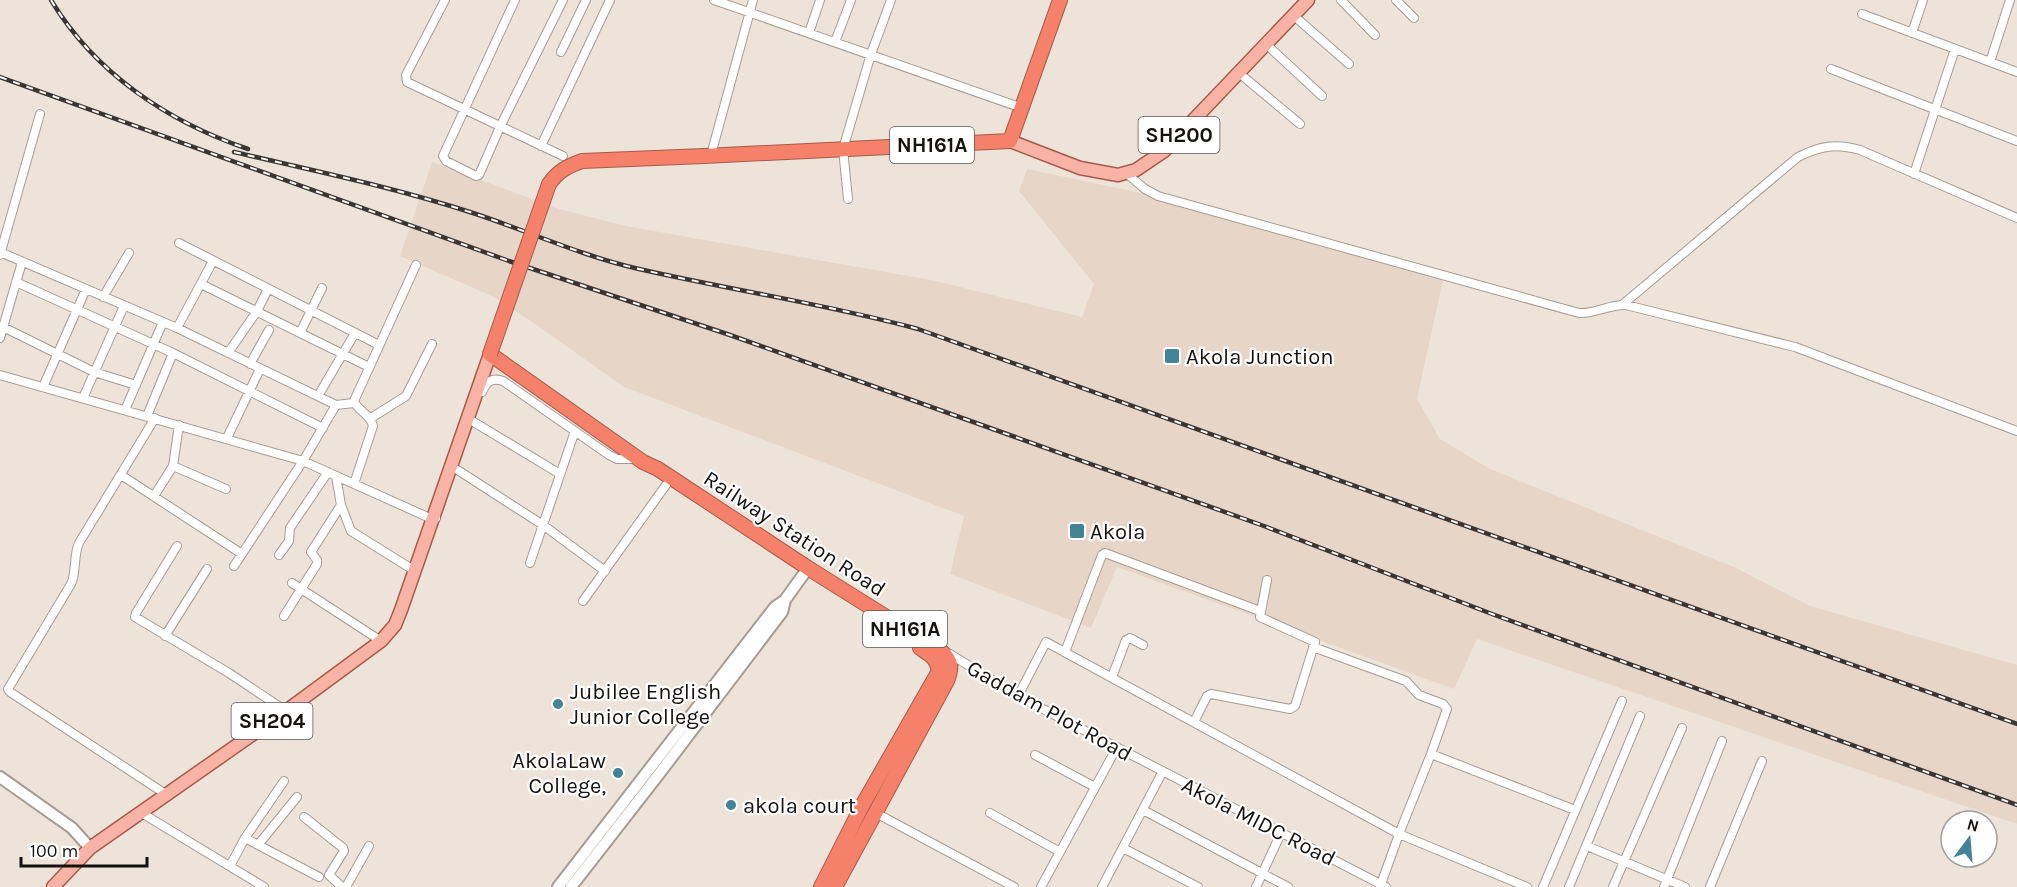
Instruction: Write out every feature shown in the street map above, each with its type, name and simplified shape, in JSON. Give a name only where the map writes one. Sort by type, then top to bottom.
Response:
[{"type":"highway","points":[[1010,141],[1060,0]]},
{"type":"highway","name":"NH161A","points":[[490,354],[549,184],[556,174],[566,167],[582,161],[1010,141]]},
{"type":"highway","name":"Railway Station Road","points":[[490,354],[622,448],[658,469],[806,571]]},
{"type":"highway","name":"Railway Station Road","points":[[641,461],[653,476],[666,485],[942,652],[943,660]]},
{"type":"highway","name":"NH161A","points":[[821,887],[862,806],[938,675],[943,660],[951,667],[947,681],[835,887]]},
{"type":"main road","name":"SH200","points":[[1010,141],[1080,168],[1118,175],[1136,170],[1164,151],[1308,0]]},
{"type":"main road","name":"SH204","points":[[53,887],[90,848],[286,711],[381,641],[395,625],[490,354]]},
{"type":"street","points":[[445,0],[406,79],[409,84],[562,156]]},
{"type":"street","points":[[515,0],[443,158],[474,176],[479,175],[500,127],[563,0]]},
{"type":"street","points":[[561,52],[586,0]]},
{"type":"street","points":[[542,146],[610,0]]},
{"type":"street","points":[[714,0],[1022,108]]},
{"type":"street","points":[[708,156],[753,0]]},
{"type":"street","points":[[809,33],[820,0]]},
{"type":"street","points":[[835,42],[851,0]]},
{"type":"street","points":[[848,199],[843,148],[871,54],[891,0]]},
{"type":"street","points":[[1341,0],[1375,34]]},
{"type":"street","points":[[1396,0],[1414,18]]},
{"type":"street","points":[[1912,33],[1923,0]]},
{"type":"street","points":[[1990,62],[2010,0]]},
{"type":"street","points":[[1862,14],[2017,72]]},
{"type":"street","points":[[1293,15],[1349,64]]},
{"type":"street","points":[[1266,44],[1322,96]]},
{"type":"street","points":[[1914,174],[1955,49]]},
{"type":"street","points":[[1832,69],[2017,141]]},
{"type":"street","points":[[1239,73],[1300,124]]},
{"type":"street","points":[[40,114],[0,253],[177,328],[336,405],[354,403],[371,418],[373,426],[354,484]]},
{"type":"street","points":[[1622,305],[1798,157],[1829,145],[1860,150],[2017,218]]},
{"type":"street","points":[[1126,173],[1145,189],[1158,196],[1579,313],[1622,305],[1795,346],[2017,431]]},
{"type":"street","points":[[179,243],[379,345]]},
{"type":"street","points":[[103,297],[129,253]]},
{"type":"street","points":[[177,328],[213,261]]},
{"type":"street","points":[[0,338],[22,262]]},
{"type":"street","points":[[354,403],[416,265]]},
{"type":"street","points":[[16,282],[173,353],[323,428]]},
{"type":"street","points":[[201,284],[369,367]]},
{"type":"street","points":[[300,333],[322,288]]},
{"type":"street","points":[[43,387],[86,289]]},
{"type":"street","points":[[228,353],[257,311],[268,289]]},
{"type":"street","points":[[83,398],[124,306]]},
{"type":"street","points":[[125,410],[163,322]]},
{"type":"street","points":[[3,327],[94,372],[136,385]]},
{"type":"street","points":[[250,364],[268,330]]},
{"type":"street","points":[[318,396],[355,333]]},
{"type":"street","points":[[371,418],[406,396],[432,344]]},
{"type":"street","points":[[147,416],[173,353]]},
{"type":"street","points":[[227,438],[260,369]]},
{"type":"street","points":[[0,375],[303,460],[354,484],[434,516],[438,516],[486,383],[494,379],[498,379],[613,457],[641,461]]},
{"type":"street","points":[[234,566],[336,405]]},
{"type":"street","points":[[155,418],[79,543],[71,584],[8,689],[167,795]]},
{"type":"street","points":[[472,421],[560,474]]},
{"type":"street","points":[[154,496],[173,466],[179,425]]},
{"type":"street","points":[[530,563],[575,431]]},
{"type":"street","points":[[173,466],[226,489]]},
{"type":"street","points":[[456,469],[543,525],[605,571]]},
{"type":"street","points":[[279,555],[289,541],[290,528],[328,472]]},
{"type":"street","points":[[121,475],[242,554]]},
{"type":"street","points":[[336,476],[341,505],[348,525],[355,535],[414,571]]},
{"type":"street","points":[[583,601],[666,485]]},
{"type":"street","points":[[284,616],[317,564],[311,552],[341,505]]},
{"type":"street","points":[[177,546],[135,615],[139,621],[229,672],[286,711]]},
{"type":"street","points":[[1065,652],[1102,555],[1105,553],[1260,611]]},
{"type":"street","points":[[165,636],[207,569]]},
{"type":"street","points":[[571,887],[659,774],[775,607],[785,600],[806,571]]},
{"type":"street","points":[[1194,722],[1207,696],[1211,694],[1294,708],[1314,647],[1314,640],[1261,618],[1260,611],[1267,580]]},
{"type":"street","points":[[292,583],[381,641]]},
{"type":"street","points":[[1112,678],[1126,640],[1130,638],[1143,645]]},
{"type":"street","points":[[1018,696],[1046,642],[1399,834],[1527,887]]},
{"type":"street","points":[[1314,647],[1406,681],[1419,695],[1445,706],[1447,713],[1399,834],[1383,886]]},
{"type":"street","name":"Gaddam Plot Road","points":[[943,660],[950,654],[1018,696],[1163,771]]},
{"type":"street","points":[[558,887],[710,699]]},
{"type":"street","points":[[1543,887],[1622,701]]},
{"type":"street","points":[[1569,887],[1640,716]]},
{"type":"street","points":[[1613,887],[1682,728]]},
{"type":"street","points":[[1665,883],[1722,741]]},
{"type":"street","points":[[1041,887],[1117,747]]},
{"type":"street","points":[[1431,754],[1575,810]]},
{"type":"street","points":[[1035,756],[1095,787]]},
{"type":"street","points":[[1710,887],[1762,761]]},
{"type":"street","points":[[1102,887],[1163,771]]},
{"type":"street","name":"Akola MIDC Road","points":[[1163,771],[1383,886]]},
{"type":"street","points":[[0,777],[72,828],[90,848]]},
{"type":"street","points":[[230,866],[245,838],[284,781]]},
{"type":"street","points":[[258,845],[297,797]]},
{"type":"street","points":[[862,806],[1014,887]]},
{"type":"street","points":[[1143,810],[1288,887]]},
{"type":"street","points":[[140,812],[264,887]]},
{"type":"street","points":[[990,813],[1060,852]]},
{"type":"street","points":[[304,817],[343,848],[344,851],[328,875],[344,887],[369,846]]},
{"type":"street","points":[[1256,887],[1281,833]]},
{"type":"street","points":[[245,838],[319,878]]},
{"type":"street","points":[[1587,846],[1665,883],[1686,887]]},
{"type":"street","points":[[1123,848],[1198,887]]},
{"type":"shaded area","points":[[432,162],[559,209],[626,226],[931,280],[1082,317],[1094,284],[1019,191],[1027,169],[1146,194],[1443,280],[1417,399],[1440,439],[1490,469],[1734,567],[1810,606],[2017,665],[2017,824],[1999,818],[1999,809],[1973,809],[1477,639],[1454,689],[1117,567],[1091,628],[950,574],[964,516],[624,387],[494,297],[400,256]]},
{"type":"railway","points":[[51,0],[89,50],[136,92],[190,125],[248,149]]},
{"type":"railway","points":[[0,77],[509,261],[730,335],[1264,526],[1492,614],[2017,805]]},
{"type":"railway","points":[[234,152],[416,196],[496,221],[618,264],[849,312],[918,329],[2017,724]]},
{"type":"place","name":"Akola Junction","points":[[1172,356]]},
{"type":"place","name":"Akola","points":[[1077,531]]},
{"type":"place","name":"Jubilee English Junior College","points":[[558,704]]},
{"type":"place","name":"AkolaLaw College,","points":[[618,773]]},
{"type":"place","name":"akola court","points":[[731,805]]}]
